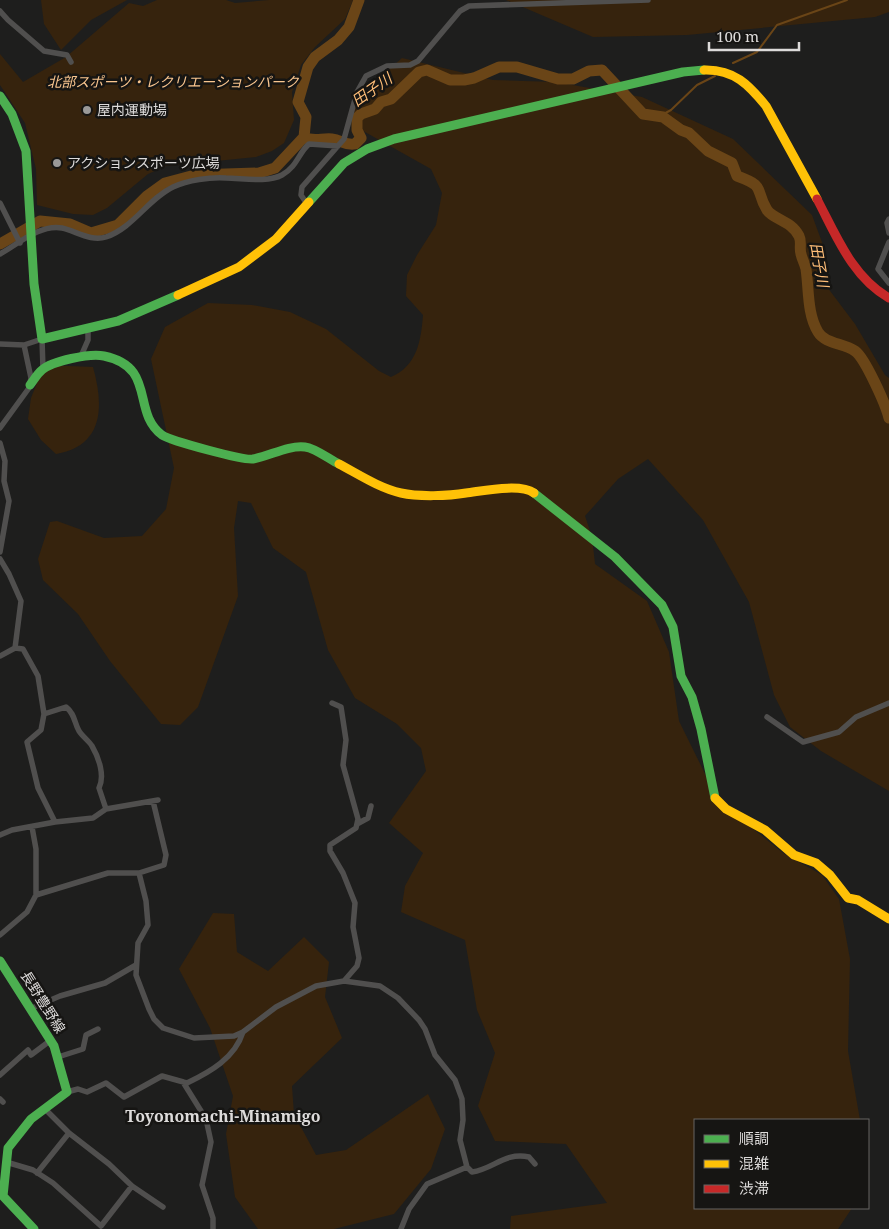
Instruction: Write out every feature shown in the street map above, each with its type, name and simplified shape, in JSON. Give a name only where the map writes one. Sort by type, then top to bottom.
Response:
[{"type":"street","points":[[307,204],[301,195],[302,187],[344,138],[357,92],[366,76],[387,66],[413,64],[460,11],[466,7],[648,0]]},
{"type":"street","points":[[0,11],[44,51],[67,55],[71,62]]},
{"type":"street","points":[[0,344],[24,345],[118,321],[190,291],[239,267],[276,239],[330,176],[344,163],[367,149],[394,138],[588,93],[709,68],[727,71],[743,79],[766,106],[853,266],[873,289],[889,298]]},
{"type":"street","points":[[0,96],[12,114],[26,150],[32,220],[34,284],[42,339],[43,369]]},
{"type":"street","points":[[0,254],[40,230],[60,228],[76,234],[104,238],[118,232],[165,192],[182,183],[222,177],[266,179],[281,176],[300,158],[305,147],[309,144],[339,145]]},
{"type":"street","points":[[0,203],[20,243]]},
{"type":"street","points":[[889,219],[887,223],[889,233]]},
{"type":"street","points":[[889,242],[878,269],[889,283]]},
{"type":"street","points":[[81,356],[88,340],[88,330]]},
{"type":"street","points":[[24,345],[31,378],[30,385]]},
{"type":"street","points":[[0,428],[43,369],[81,356],[101,355],[113,358],[133,371],[140,381],[150,420],[162,435],[174,441],[251,460],[292,448],[306,447],[373,482],[402,493],[455,495],[498,489],[528,489],[615,557],[662,605],[673,627],[681,676],[692,697],[702,729],[715,799],[726,809],[765,830],[794,855],[808,859],[822,867],[848,898],[858,900],[889,919]]},
{"type":"street","points":[[0,443],[5,460],[4,481],[9,500],[0,552]]},
{"type":"street","points":[[0,560],[11,578],[22,608],[15,648]]},
{"type":"street","points":[[0,656],[15,648],[24,649],[38,676],[44,714],[40,730],[27,742],[38,788],[54,822]]},
{"type":"street","points":[[767,717],[802,742],[839,732],[856,717],[889,703]]},
{"type":"street","points":[[332,704],[341,707],[346,740],[343,765],[358,819],[356,828],[330,845],[330,851],[343,872],[355,903],[353,927],[359,958],[357,966],[344,981]]},
{"type":"street","points":[[44,714],[66,707],[72,712],[79,730],[92,747],[101,768],[99,788],[106,809]]},
{"type":"street","points":[[0,835],[12,830],[54,822],[93,818],[106,809],[155,801],[166,854],[164,866],[139,873],[108,873],[36,894]]},
{"type":"street","points":[[357,824],[368,818],[371,806]]},
{"type":"street","points":[[0,935],[27,912],[36,894],[36,849],[32,827]]},
{"type":"street","points":[[139,873],[146,901],[145,911],[148,925],[138,942],[136,975],[154,1019],[163,1028],[180,1035],[203,1039],[234,1036],[243,1032],[276,1007],[316,986],[344,981],[380,986],[389,991],[422,1025],[429,1046],[455,1080],[462,1099],[463,1120],[460,1140],[468,1167],[472,1172],[478,1171],[507,1156],[529,1156],[535,1164]]},
{"type":"street","name":"長野豊野線","points":[[0,961],[51,1040],[58,1057],[67,1092]]},
{"type":"street","points":[[32,1008],[60,996],[105,983],[136,965]]},
{"type":"street","points":[[58,1057],[83,1049],[86,1035],[98,1029]]},
{"type":"street","points":[[34,1229],[2,1196],[8,1148],[17,1134],[44,1108],[67,1092],[78,1089],[87,1092],[106,1083],[124,1097],[162,1076],[187,1084],[211,1072],[225,1060],[236,1046],[243,1032]]},
{"type":"street","points":[[0,1075],[28,1050],[32,1056],[51,1040]]},
{"type":"street","points":[[183,1082],[206,1119],[211,1142],[202,1184],[213,1218],[213,1229]]},
{"type":"street","points":[[44,1108],[69,1133],[109,1164],[132,1186],[163,1206]]},
{"type":"street","points":[[37,1173],[69,1133]]},
{"type":"street","points":[[6,1162],[37,1173],[53,1183],[100,1227],[132,1186]]},
{"type":"street","points":[[401,1229],[409,1210],[427,1184],[468,1167]]},
{"type":"green space","points":[[41,0],[127,0],[91,20],[61,50],[44,24]]},
{"type":"green space","name":"北部スポーツ・レクリエーションパーク","points":[[157,0],[226,0],[235,3],[269,0],[353,0],[345,19],[315,47],[301,65],[292,92],[294,120],[284,143],[272,151],[256,157],[166,166],[148,174],[107,208],[93,215],[73,214],[37,205],[36,169],[25,123],[0,85],[0,54],[23,82],[66,57],[129,3],[143,6]]},
{"type":"green space","points":[[506,0],[889,0],[889,12],[875,17],[687,35],[593,37]]},
{"type":"green space","points":[[402,58],[493,80],[555,82],[642,97],[733,139],[812,215],[823,245],[818,275],[855,324],[885,375],[889,378],[889,791],[821,751],[790,727],[774,695],[749,602],[703,520],[648,459],[618,479],[585,516],[592,537],[595,564],[647,601],[669,652],[679,721],[712,788],[736,815],[783,853],[822,875],[839,899],[850,959],[848,1051],[860,1119],[694,1119],[694,1209],[851,1209],[838,1229],[510,1229],[511,1216],[607,1203],[566,1144],[495,1141],[478,1106],[495,1053],[477,1010],[465,940],[401,912],[405,886],[423,853],[389,823],[426,771],[421,748],[397,724],[355,698],[328,650],[306,572],[273,548],[251,503],[238,501],[234,528],[238,596],[198,707],[180,725],[161,724],[110,661],[78,614],[43,580],[38,559],[50,522],[57,521],[104,538],[142,536],[166,509],[174,468],[151,359],[165,327],[208,303],[252,305],[290,312],[326,329],[379,371],[391,377],[407,366],[412,359],[419,343],[423,315],[406,296],[407,275],[436,225],[442,193],[431,169],[365,132],[347,118],[365,91]]},
{"type":"green space","points":[[44,365],[93,367],[99,396],[97,422],[92,433],[84,443],[72,450],[56,454],[41,440],[28,419],[31,398]]},
{"type":"green space","points":[[213,913],[234,914],[237,952],[268,971],[304,937],[329,962],[325,997],[342,1038],[292,1086],[294,1114],[316,1155],[346,1150],[428,1094],[445,1129],[431,1169],[394,1214],[334,1229],[258,1229],[235,1197],[226,1134],[233,1096],[210,1028],[179,969]]},
{"type":"waterway","points":[[304,137],[306,117],[298,102],[308,67],[315,57],[338,40],[349,27],[359,0]]},
{"type":"waterway","points":[[733,63],[757,52],[777,25],[847,0]]},
{"type":"waterway","name":"田子川","points":[[304,137],[314,140],[332,139],[355,144],[361,138],[357,130],[357,118],[361,114],[375,109],[381,102],[391,99],[419,72],[427,70],[450,80],[474,78],[499,67],[517,67],[558,79],[573,79],[589,71],[602,70],[643,114],[663,117],[681,130],[689,133],[708,151],[732,163],[737,176],[756,186],[767,210],[796,231],[800,238],[800,252],[806,269],[810,309],[814,325],[825,339],[851,348],[859,355],[875,382],[889,418]]},
{"type":"waterway","points":[[660,116],[671,110],[697,85],[715,76]]},
{"type":"waterway","name":"田子川","points":[[0,244],[40,221],[70,224],[91,233],[118,225],[147,196],[165,183],[195,175],[259,173],[275,168],[304,137]]},
{"type":"traffic: fast","points":[[309,202],[344,163],[367,149],[394,139],[683,72],[704,70]]},
{"type":"traffic: fast","points":[[0,96],[12,114],[26,151],[34,284],[42,339],[118,321],[178,295]]},
{"type":"traffic: fast","points":[[30,385],[40,372],[54,364],[81,357],[104,356],[120,362],[131,370],[137,380],[147,414],[153,425],[162,435],[168,438],[247,459],[259,458],[286,449],[305,447],[339,464]]},
{"type":"traffic: fast","points":[[534,493],[615,557],[662,605],[673,627],[681,676],[692,697],[701,729],[715,798]]},
{"type":"traffic: fast","points":[[0,961],[54,1046],[67,1092],[31,1119],[8,1148],[3,1196],[34,1229]]},
{"type":"traffic: slow","points":[[704,70],[715,70],[732,75],[747,85],[760,98],[817,199]]},
{"type":"traffic: slow","points":[[178,295],[239,267],[276,239],[309,202]]},
{"type":"traffic: slow","points":[[339,464],[385,488],[408,494],[425,496],[511,488],[520,488],[534,493]]},
{"type":"traffic: slow","points":[[715,798],[726,809],[765,830],[794,855],[816,863],[830,875],[848,898],[858,900],[889,919]]},
{"type":"traffic: jam","points":[[817,199],[838,241],[855,267],[865,279],[889,298]]},
{"type":"place","name":"屋内運動場","points":[[87,110]]},
{"type":"place","name":"アクションスポーツ広場","points":[[57,163]]},
{"type":"district","name":"Toyonomachi-Minamigo","points":[[223,1116]]}]
